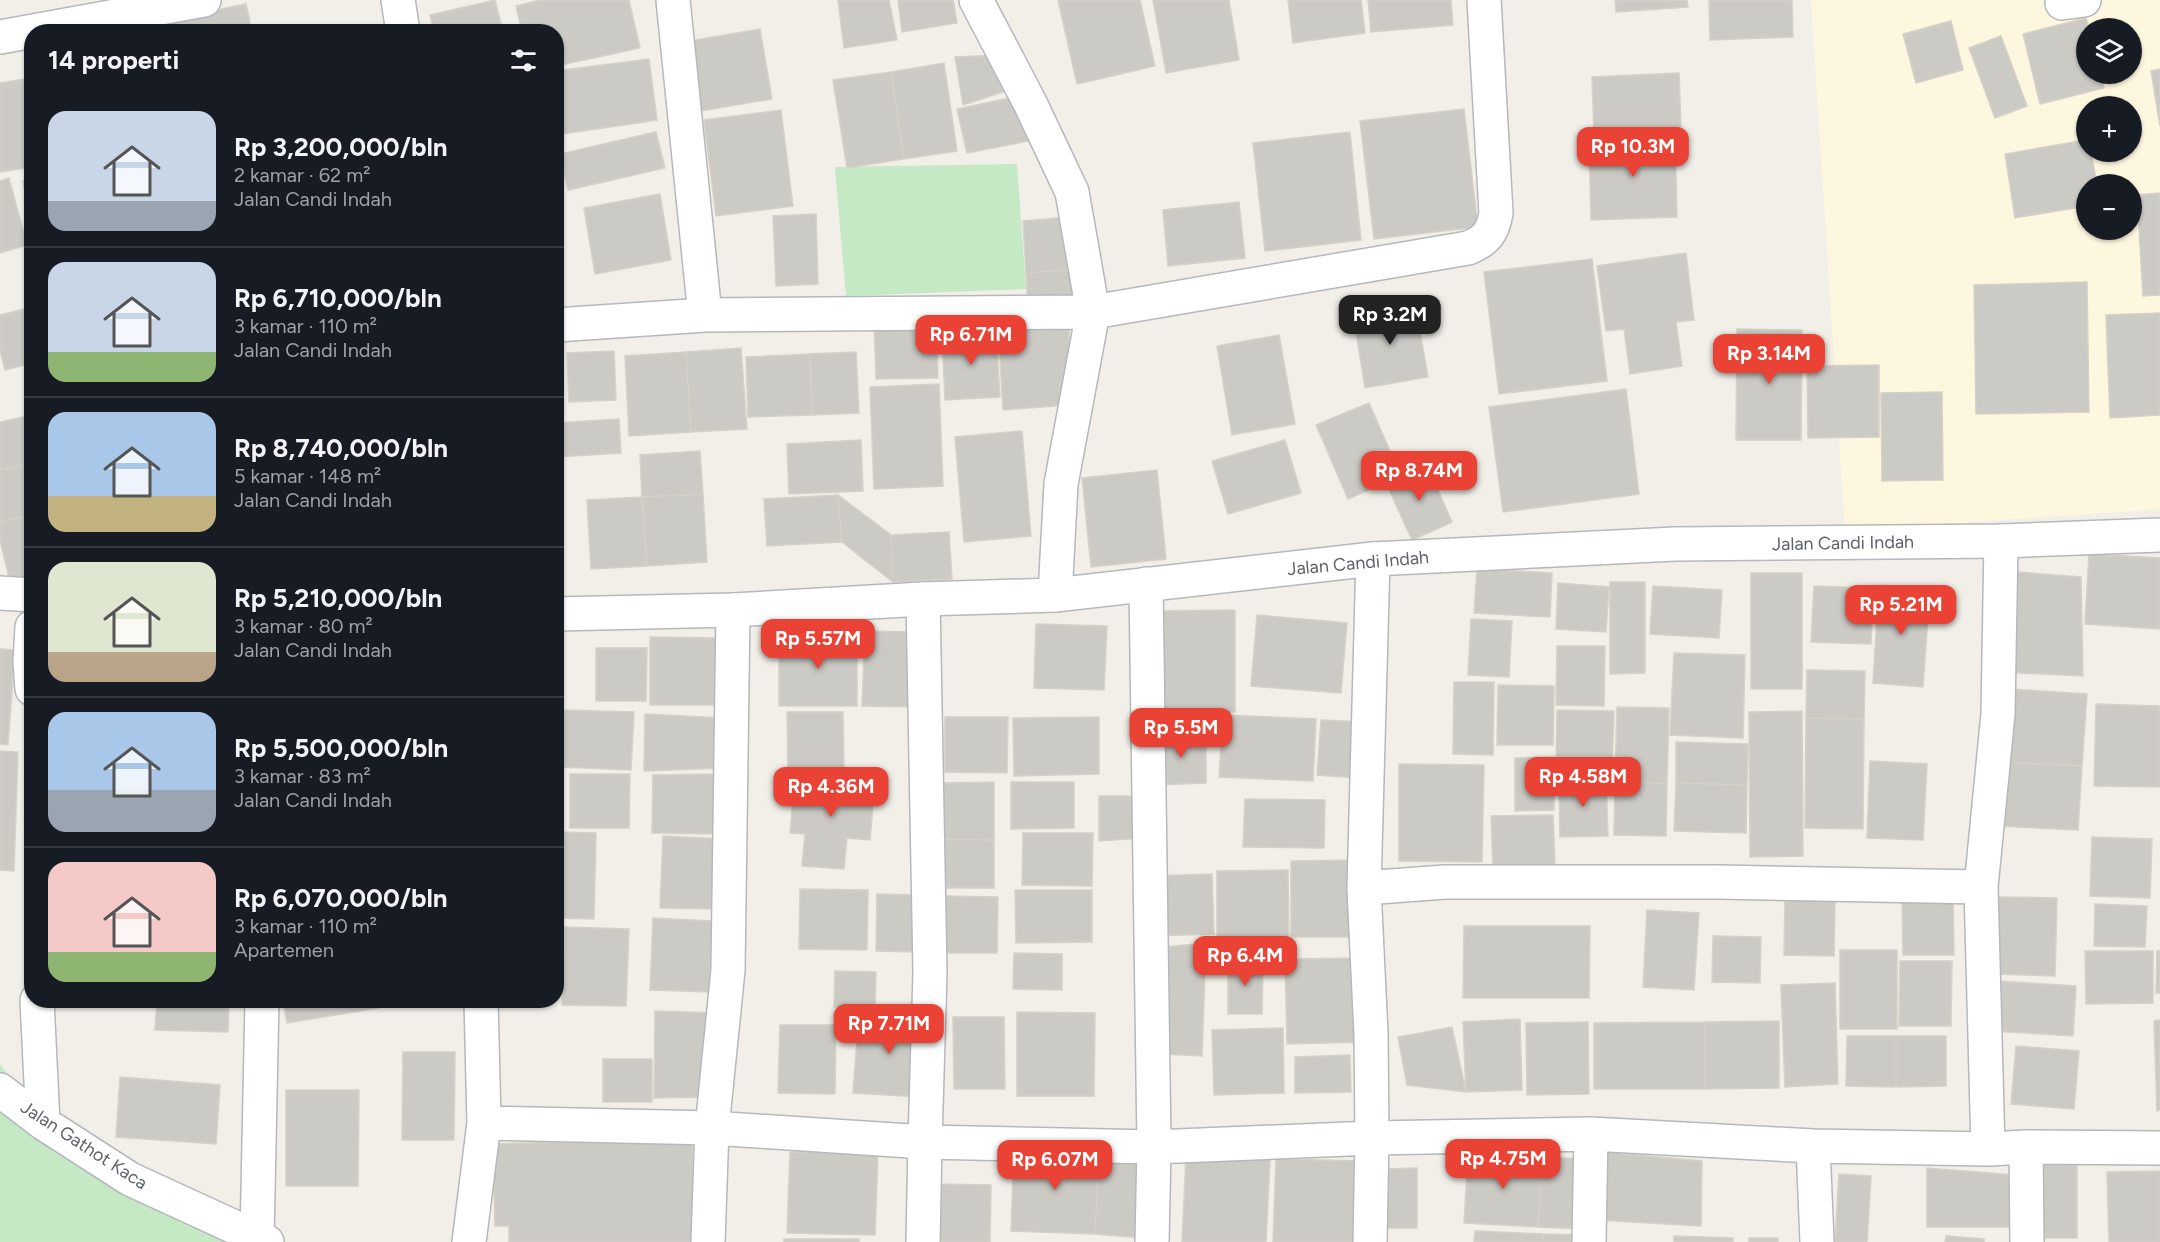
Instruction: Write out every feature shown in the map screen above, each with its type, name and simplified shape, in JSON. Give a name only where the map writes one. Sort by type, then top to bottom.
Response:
[{"type":"street","points":[[115,24],[133,22],[204,0]]},
{"type":"street","points":[[398,0],[402,24]]},
{"type":"street","points":[[673,0],[705,315]]},
{"type":"street","points":[[976,0],[1072,192],[1093,312],[1061,484],[1055,595]]},
{"type":"street","points":[[564,324],[705,315],[1093,312],[1468,248],[1480,244],[1490,234],[1496,213],[1484,0]]},
{"type":"street","points":[[0,37],[24,34]]},
{"type":"street","name":"Jalan Candi Indah","points":[[564,614],[733,610],[1055,595],[1373,560],[1675,544],[2001,541],[2160,535]]},
{"type":"street","points":[[1988,1149],[1981,887],[1998,714],[2001,541]]},
{"type":"street","points":[[1370,1242],[1371,1034],[1364,888],[1373,560]]},
{"type":"street","points":[[1146,584],[1154,1147],[1152,1242]]},
{"type":"street","points":[[0,593],[24,594]]},
{"type":"street","points":[[923,600],[930,972],[923,1242]]},
{"type":"street","points":[[708,1242],[712,1128],[728,970],[733,610]]},
{"type":"street","points":[[1364,888],[1445,882],[1717,882],[1981,887]]},
{"type":"street","points":[[37,1008],[43,1123]]},
{"type":"street","points":[[262,1008],[262,1240]]},
{"type":"street","points":[[469,1242],[484,1123],[481,1008]]},
{"type":"street","name":"Jalan Gathot Kaca","points":[[0,1090],[43,1123],[130,1179],[262,1240]]},
{"type":"street","points":[[484,1123],[712,1128],[925,1142],[1154,1147],[1372,1138],[1591,1134],[1813,1146],[1988,1149],[2160,1148]]},
{"type":"street","points":[[1589,1242],[1591,1134]]},
{"type":"street","points":[[1813,1146],[1817,1242]]},
{"type":"street","points":[[2026,1147],[2027,1242]]},
{"type":"shaded area","points":[[1811,0],[2160,0],[2160,509],[1845,531]]},
{"type":"green space","points":[[1017,164],[1026,289],[846,296],[835,167]]},
{"type":"green space","points":[[0,1064],[43,1123],[267,1242],[0,1242]]},
{"type":"building","points":[[495,0],[501,24],[432,24],[430,15]]},
{"type":"building","points":[[541,0],[629,0],[640,48],[564,64],[564,24],[520,24],[516,6]]},
{"type":"building","points":[[838,0],[889,0],[897,40],[844,48]]},
{"type":"building","points":[[898,0],[953,0],[957,23],[902,32]]},
{"type":"building","points":[[1058,0],[1140,0],[1155,66],[1077,84]]},
{"type":"building","points":[[1153,0],[1229,0],[1239,60],[1166,73]]},
{"type":"building","points":[[1288,0],[1361,0],[1365,33],[1293,43]]},
{"type":"building","points":[[1368,0],[1451,0],[1453,25],[1371,32]]},
{"type":"building","points":[[1615,0],[1687,0],[1688,7],[1616,12]]},
{"type":"building","points":[[1709,0],[1792,0],[1793,37],[1710,40]]},
{"type":"building","points":[[246,4],[250,24],[165,24],[164,21]]},
{"type":"building","points":[[1951,21],[1963,70],[1916,83],[1903,34]]},
{"type":"building","points":[[2076,21],[2076,84],[2103,84],[2104,88],[2040,104],[2023,34]]},
{"type":"building","points":[[760,29],[772,99],[701,111],[689,41]]},
{"type":"building","points":[[2001,36],[2027,106],[1995,118],[1969,48]]},
{"type":"building","points":[[1000,55],[1015,88],[963,105],[955,57]]},
{"type":"building","points":[[649,59],[657,120],[564,134],[564,70]]},
{"type":"building","points":[[944,63],[957,151],[904,159],[891,72]]},
{"type":"building","points":[[2160,69],[2160,126],[2151,71]]},
{"type":"building","points":[[891,72],[904,159],[847,168],[833,80]]},
{"type":"building","points":[[1679,73],[1681,129],[1594,132],[1592,77]]},
{"type":"building","points":[[24,79],[24,168],[0,172],[0,83]]},
{"type":"building","points":[[1019,96],[1028,141],[967,153],[957,109]]},
{"type":"building","points":[[1464,109],[1478,227],[1374,239],[1360,121]]},
{"type":"building","points":[[781,110],[793,206],[716,216],[704,120]]},
{"type":"building","points":[[656,132],[665,168],[568,190],[564,172],[564,153]]},
{"type":"building","points":[[1350,132],[1361,240],[1265,251],[1253,143]]},
{"type":"building","points":[[1675,137],[1677,217],[1591,220],[1589,140]]},
{"type":"building","points":[[2076,142],[2076,162],[2093,162],[2095,174],[2076,174],[2076,208],[2015,218],[2005,154]]},
{"type":"building","points":[[9,178],[24,234],[24,246],[0,253],[0,181]]},
{"type":"building","points":[[2160,193],[2160,295],[2143,296],[2140,240],[2142,240],[2142,195]]},
{"type":"building","points":[[660,194],[671,260],[595,274],[584,208]]},
{"type":"building","points":[[1239,202],[1245,258],[1168,266],[1163,210]]},
{"type":"building","points":[[816,214],[818,284],[776,286],[773,216]]},
{"type":"building","points":[[1070,217],[1081,269],[1026,273],[1023,221]]},
{"type":"building","points":[[1686,253],[1694,320],[1676,322],[1682,366],[1630,374],[1624,329],[1606,331],[1597,266]]},
{"type":"building","points":[[1592,259],[1607,381],[1499,394],[1484,272]]},
{"type":"building","points":[[1081,269],[1082,306],[1028,310],[1026,273]]},
{"type":"building","points":[[2087,282],[2089,412],[1976,414],[1974,285]]},
{"type":"building","points":[[1415,303],[1428,377],[1365,388],[1353,314]]},
{"type":"building","points":[[24,309],[24,365],[5,370],[0,350],[0,315]]},
{"type":"building","points":[[2160,313],[2160,415],[2110,418],[2106,315]]},
{"type":"building","points":[[936,316],[938,378],[876,379],[874,317]]},
{"type":"building","points":[[1070,318],[1066,405],[1003,410],[998,323]]},
{"type":"building","points":[[1737,329],[1802,330],[1801,440],[1736,440]]},
{"type":"building","points":[[996,331],[1000,397],[945,400],[942,334]]},
{"type":"building","points":[[1279,335],[1295,424],[1232,435],[1217,346]]},
{"type":"building","points":[[741,348],[747,429],[691,432],[686,352]]},
{"type":"building","points":[[614,351],[616,400],[569,402],[567,353]]},
{"type":"building","points":[[686,352],[691,432],[629,436],[625,356]]},
{"type":"building","points":[[856,352],[859,413],[812,415],[810,354]]},
{"type":"building","points":[[810,354],[812,415],[748,417],[746,357]]},
{"type":"building","points":[[1879,365],[1879,437],[1808,438],[1807,366]]},
{"type":"building","points":[[939,384],[943,486],[874,489],[870,387]]},
{"type":"building","points":[[1626,389],[1639,494],[1503,512],[1489,407]]},
{"type":"building","points":[[1942,392],[1943,480],[1882,481],[1881,393]]},
{"type":"building","points":[[1369,403],[1401,476],[1348,499],[1316,425]]},
{"type":"building","points":[[24,417],[24,465],[0,470],[0,422]]},
{"type":"building","points":[[619,419],[621,453],[564,457],[564,422]]},
{"type":"building","points":[[1022,431],[1031,536],[964,542],[955,437]]},
{"type":"building","points":[[861,440],[863,491],[789,494],[787,444]]},
{"type":"building","points":[[1285,440],[1301,493],[1228,514],[1212,461]]},
{"type":"building","points":[[700,451],[703,494],[642,497],[640,455]]},
{"type":"building","points":[[24,465],[24,517],[0,522],[0,470]]},
{"type":"building","points":[[1427,465],[1452,522],[1412,540],[1386,483]]},
{"type":"building","points":[[1157,470],[1166,559],[1091,567],[1082,478]]},
{"type":"building","points":[[703,494],[707,562],[647,566],[642,497]]},
{"type":"building","points":[[838,495],[842,542],[767,546],[764,499]]},
{"type":"building","points":[[838,495],[891,535],[893,582],[842,542]]},
{"type":"building","points":[[642,497],[647,566],[591,569],[587,500]]},
{"type":"building","points":[[24,517],[24,583],[11,586],[0,540],[0,522]]},
{"type":"building","points":[[949,532],[952,579],[893,582],[891,535]]},
{"type":"building","points":[[2089,554],[2160,558],[2160,629],[2085,624]]},
{"type":"building","points":[[1477,569],[1552,573],[1550,617],[1474,613]]},
{"type":"building","points":[[2005,571],[2081,577],[2083,676],[2000,672]]},
{"type":"building","points":[[1751,573],[1802,573],[1802,689],[1751,689]]},
{"type":"building","points":[[1610,582],[1645,582],[1645,673],[1610,674]]},
{"type":"building","points":[[1558,583],[1609,587],[1606,632],[1556,629]]},
{"type":"building","points":[[1879,585],[1930,588],[1923,687],[1873,683]]},
{"type":"building","points":[[1653,586],[1722,590],[1719,638],[1650,634]]},
{"type":"building","points":[[1814,586],[1873,588],[1871,644],[1811,642]]},
{"type":"building","points":[[1235,610],[1235,712],[1154,713],[1154,611]]},
{"type":"building","points":[[1257,615],[1347,623],[1341,693],[1251,686]]},
{"type":"building","points":[[1471,619],[1512,621],[1509,677],[1468,675]]},
{"type":"building","points":[[1036,624],[1107,626],[1104,690],[1034,688]]},
{"type":"building","points":[[865,631],[920,632],[919,707],[862,706]]},
{"type":"building","points":[[779,634],[857,634],[857,706],[779,706]]},
{"type":"building","points":[[650,637],[721,638],[716,705],[650,705]]},
{"type":"building","points":[[1557,646],[1605,646],[1604,706],[1556,705]]},
{"type":"building","points":[[596,648],[647,648],[646,701],[596,701]]},
{"type":"building","points":[[0,649],[15,650],[8,745],[0,744]]},
{"type":"building","points":[[1674,653],[1745,655],[1743,738],[1670,735]]},
{"type":"building","points":[[1807,670],[1865,671],[1864,719],[1806,718]]},
{"type":"building","points":[[1454,682],[1494,682],[1493,755],[1453,754]]},
{"type":"building","points":[[1498,685],[1554,686],[1553,745],[1497,745]]},
{"type":"building","points":[[2009,689],[2087,694],[2082,766],[2003,762]]},
{"type":"building","points":[[2096,704],[2160,706],[2160,787],[2094,786]]},
{"type":"building","points":[[1617,707],[1669,708],[1667,783],[1615,782]]},
{"type":"building","points":[[564,710],[634,712],[631,770],[564,767]]},
{"type":"building","points":[[1557,710],[1614,711],[1612,770],[1556,768]]},
{"type":"building","points":[[1802,711],[1803,856],[1750,857],[1749,712]]},
{"type":"building","points":[[787,712],[843,712],[844,773],[788,774]]},
{"type":"building","points":[[645,714],[723,718],[724,768],[644,771]]},
{"type":"building","points":[[1223,715],[1316,719],[1313,781],[1219,777]]},
{"type":"building","points":[[945,717],[1008,717],[1007,773],[945,772]]},
{"type":"building","points":[[1099,717],[1099,774],[1014,776],[1013,718]]},
{"type":"building","points":[[1806,718],[1864,719],[1863,829],[1805,828]]},
{"type":"building","points":[[1321,720],[1362,722],[1358,778],[1317,775]]},
{"type":"building","points":[[1206,733],[1206,783],[1156,785],[1155,735]]},
{"type":"building","points":[[1676,742],[1748,744],[1747,785],[1676,783]]},
{"type":"building","points":[[0,751],[18,752],[14,871],[0,870]]},
{"type":"building","points":[[1554,757],[1554,810],[1515,811],[1515,758]]},
{"type":"building","points":[[1870,761],[1927,764],[1923,840],[1867,838]]},
{"type":"building","points":[[2003,762],[2082,766],[2078,830],[1999,826]]},
{"type":"building","points":[[1399,764],[1484,765],[1482,862],[1399,861]]},
{"type":"building","points":[[570,774],[630,774],[629,828],[570,828]]},
{"type":"building","points":[[720,774],[719,834],[652,833],[653,775]]},
{"type":"building","points":[[795,777],[875,783],[870,840],[847,838],[844,869],[802,866],[805,834],[790,833]]},
{"type":"building","points":[[1606,778],[1608,836],[1560,837],[1559,779]]},
{"type":"building","points":[[994,782],[994,840],[939,839],[939,783]]},
{"type":"building","points":[[1011,782],[1074,782],[1074,828],[1011,829]]},
{"type":"building","points":[[1615,782],[1667,783],[1666,836],[1614,835]]},
{"type":"building","points":[[1676,783],[1747,785],[1746,833],[1674,831]]},
{"type":"building","points":[[1099,796],[1144,796],[1142,838],[1099,841]]},
{"type":"building","points":[[1245,799],[1325,800],[1324,848],[1243,847]]},
{"type":"building","points":[[1553,815],[1555,866],[1493,868],[1491,816]]},
{"type":"building","points":[[564,832],[596,833],[594,919],[564,918]]},
{"type":"building","points":[[1023,833],[1093,833],[1092,886],[1022,885]]},
{"type":"building","points":[[663,836],[724,839],[722,909],[660,908]]},
{"type":"building","points":[[2092,837],[2152,839],[2150,898],[2090,896]]},
{"type":"building","points":[[939,839],[994,840],[994,888],[939,888]]},
{"type":"building","points":[[1355,860],[1355,937],[1291,937],[1291,861]]},
{"type":"building","points":[[1288,870],[1289,950],[1217,951],[1217,871]]},
{"type":"building","points":[[1212,874],[1214,934],[1153,936],[1151,876]]},
{"type":"building","points":[[800,889],[868,890],[867,950],[799,949]]},
{"type":"building","points":[[1015,890],[1092,890],[1092,942],[1016,943]]},
{"type":"building","points":[[1902,893],[1953,893],[1954,955],[1903,955]]},
{"type":"building","points":[[877,894],[917,895],[916,952],[876,951]]},
{"type":"building","points":[[946,896],[998,897],[997,953],[944,953]]},
{"type":"building","points":[[1997,897],[2057,898],[2055,976],[1994,974]]},
{"type":"building","points":[[1785,899],[1835,900],[1834,956],[1784,955]]},
{"type":"building","points":[[2095,904],[2147,906],[2145,947],[2094,946]]},
{"type":"building","points":[[1647,910],[1699,913],[1694,990],[1643,987]]},
{"type":"building","points":[[653,918],[712,921],[709,992],[650,990]]},
{"type":"building","points":[[1464,926],[1590,926],[1589,998],[1463,998]]},
{"type":"building","points":[[565,927],[629,929],[626,1006],[564,1005]]},
{"type":"building","points":[[1713,936],[1761,937],[1760,983],[1712,982]]},
{"type":"building","points":[[1206,943],[1202,1056],[1164,1054],[1165,947]]},
{"type":"building","points":[[1840,950],[1897,950],[1897,1029],[1840,1029]]},
{"type":"building","points":[[2085,951],[2153,951],[2153,1003],[2086,1004]]},
{"type":"building","points":[[2157,951],[2160,951],[2160,993],[2156,993]]},
{"type":"building","points":[[1014,953],[1062,954],[1062,990],[1013,989]]},
{"type":"building","points":[[1361,958],[1363,1042],[1287,1044],[1285,959]]},
{"type":"building","points":[[1228,961],[1263,961],[1262,1014],[1228,1014]]},
{"type":"building","points":[[1900,961],[1952,961],[1951,1026],[1899,1026]]},
{"type":"building","points":[[835,971],[876,972],[875,1008],[834,1007]]},
{"type":"building","points":[[1998,981],[2076,986],[2073,1036],[1994,1031]]},
{"type":"building","points":[[1835,983],[1838,1084],[1785,1087],[1781,985]]},
{"type":"building","points":[[156,1008],[229,1008],[228,1032],[155,1030]]},
{"type":"building","points":[[284,1008],[379,1008],[287,1023]]},
{"type":"building","points":[[655,1011],[718,1013],[709,1097],[654,1098]]},
{"type":"building","points":[[1017,1012],[1095,1013],[1094,1096],[1017,1096]]},
{"type":"building","points":[[859,1013],[926,1018],[920,1097],[853,1093]]},
{"type":"building","points":[[953,1017],[1004,1017],[1005,1089],[954,1089]]},
{"type":"building","points":[[1520,1019],[1522,1090],[1466,1092],[1463,1022]]},
{"type":"building","points":[[2160,1020],[2160,1110],[2157,1111],[2154,1021]]},
{"type":"building","points":[[1779,1021],[1779,1088],[1705,1089],[1705,1022]]},
{"type":"building","points":[[1588,1022],[1589,1094],[1527,1095],[1526,1023]]},
{"type":"building","points":[[1705,1022],[1705,1089],[1594,1089],[1594,1023]]},
{"type":"building","points":[[780,1025],[836,1025],[835,1094],[778,1093]]},
{"type":"building","points":[[1452,1027],[1466,1092],[1407,1085],[1398,1037]]},
{"type":"building","points":[[1283,1028],[1284,1093],[1214,1095],[1212,1030]]},
{"type":"building","points":[[1847,1036],[1896,1036],[1896,1087],[1846,1086]]},
{"type":"building","points":[[1896,1036],[1946,1036],[1946,1086],[1896,1087]]},
{"type":"building","points":[[2016,1046],[2079,1051],[2074,1109],[2011,1104]]},
{"type":"building","points":[[403,1052],[455,1052],[454,1140],[402,1140]]},
{"type":"building","points":[[1350,1055],[1351,1092],[1295,1093],[1295,1057]]},
{"type":"building","points":[[603,1059],[652,1059],[652,1102],[603,1102]]},
{"type":"building","points":[[120,1077],[220,1085],[216,1144],[116,1137]]},
{"type":"building","points":[[286,1090],[359,1090],[358,1186],[286,1186]]},
{"type":"building","points":[[692,1139],[695,1242],[509,1242],[509,1226],[495,1226],[493,1144]]},
{"type":"building","points":[[1014,1148],[1099,1152],[1095,1234],[1011,1231]]},
{"type":"building","points":[[790,1152],[878,1153],[875,1235],[787,1233]]},
{"type":"building","points":[[1099,1152],[1147,1153],[1144,1238],[1095,1234]]},
{"type":"building","points":[[1602,1152],[1702,1161],[1701,1226],[1597,1220]]},
{"type":"building","points":[[1468,1154],[1542,1157],[1538,1227],[1464,1223]]},
{"type":"building","points":[[1186,1156],[1270,1160],[1266,1242],[1182,1242]]},
{"type":"building","points":[[1542,1157],[1586,1159],[1582,1229],[1538,1227]]},
{"type":"building","points":[[1276,1159],[1360,1161],[1358,1242],[1273,1242]]},
{"type":"building","points":[[2077,1161],[2077,1238],[2040,1238],[2039,1162]]},
{"type":"building","points":[[1417,1168],[1417,1228],[1387,1228],[1387,1169]]},
{"type":"building","points":[[1927,1168],[2014,1175],[2016,1227],[1927,1227]]},
{"type":"building","points":[[2160,1171],[2160,1242],[2109,1242],[2107,1172]]},
{"type":"building","points":[[1839,1174],[1871,1176],[1867,1242],[1835,1242]]},
{"type":"building","points":[[935,1184],[991,1185],[990,1242],[934,1242]]},
{"type":"building","points":[[1475,1231],[1544,1234],[1544,1242],[1474,1242]]},
{"type":"building","points":[[1544,1234],[1582,1235],[1582,1242],[1544,1242]]},
{"type":"building","points":[[1674,1236],[1733,1238],[1733,1242],[1674,1242]]},
{"type":"building","points":[[1946,1236],[1984,1239],[1984,1242],[1945,1242]]},
{"type":"building","points":[[1749,1238],[1778,1238],[1778,1242],[1749,1242]]},
{"type":"building","points":[[784,1239],[859,1239],[859,1242],[784,1242]]}]
